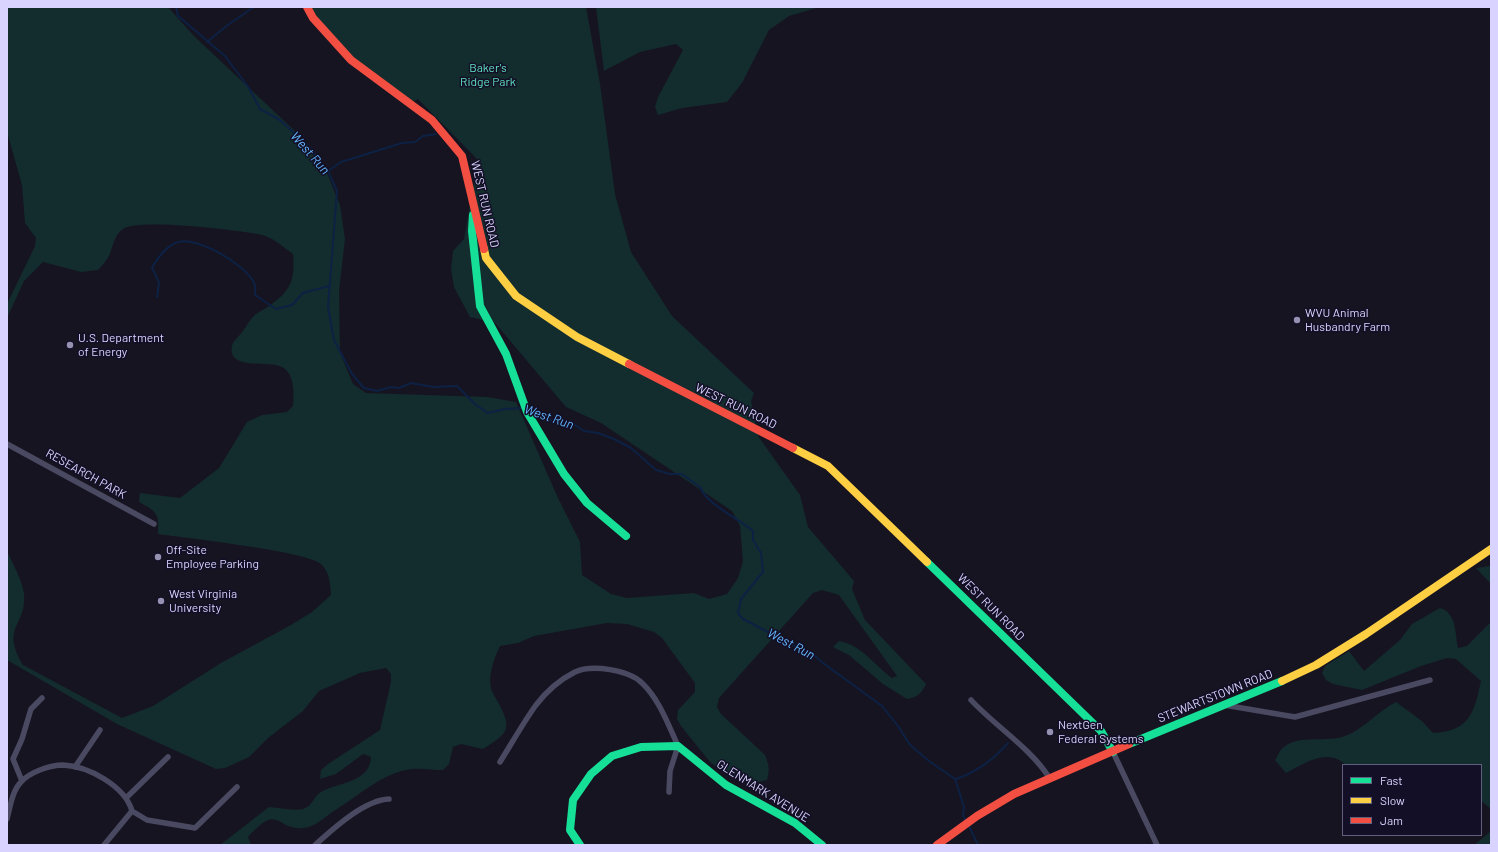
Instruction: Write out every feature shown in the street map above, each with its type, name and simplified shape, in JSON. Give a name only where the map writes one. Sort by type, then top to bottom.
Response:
[{"type":"street","name":"WEST RUN ROAD","points":[[307,7],[313,18],[351,60],[432,120],[462,156],[473,209],[486,258],[516,296],[584,340],[690,397],[828,466],[1101,731],[1113,752],[1157,845]]},
{"type":"street","points":[[473,209],[472,232],[480,306],[506,354],[527,412],[564,474],[587,503],[626,536]]},
{"type":"street","name":"RESEARCH PARK","points":[[7,444],[154,524]]},
{"type":"street","name":"STEWARTSTOWN ROAD","points":[[937,845],[977,816],[1003,800],[1287,679],[1316,665],[1366,634],[1491,549]]},
{"type":"street","points":[[500,762],[536,705],[557,684],[577,671],[602,668],[622,672],[642,682],[661,708],[678,746],[670,771],[669,792]]},
{"type":"street","points":[[1224,705],[1295,717],[1430,680]]},
{"type":"street","points":[[22,781],[13,760],[22,739],[31,709],[42,698]]},
{"type":"street","points":[[971,700],[987,717],[1020,745],[1045,770],[1050,779]]},
{"type":"street","points":[[75,767],[100,730]]},
{"type":"street","points":[[580,845],[570,830],[573,800],[591,774],[612,756],[641,747],[678,746]]},
{"type":"street","name":"GLENMARK AVENUE","points":[[678,746],[726,785],[771,808],[796,823],[822,845]]},
{"type":"street","points":[[126,798],[168,757]]},
{"type":"street","points":[[7,819],[17,787],[22,781],[40,770],[62,765],[75,767],[104,778],[126,798],[132,811],[147,820],[194,828],[237,788]]},
{"type":"street","points":[[315,845],[363,807],[377,801],[389,799]]},
{"type":"street","points":[[104,845],[132,811]]},
{"type":"green space","name":"Baker's Ridge Park","points":[[7,7],[168,7],[194,36],[297,133],[327,173],[340,205],[345,239],[339,291],[340,353],[353,384],[366,393],[487,397],[516,402],[558,498],[580,542],[582,575],[611,594],[627,598],[694,593],[709,599],[727,594],[738,578],[743,561],[740,526],[732,511],[601,423],[566,407],[495,323],[470,317],[454,287],[451,269],[453,251],[464,239],[478,160],[418,99],[412,102],[343,50],[310,7],[586,7],[600,84],[615,194],[631,252],[672,316],[754,393],[751,401],[758,436],[800,495],[808,527],[854,581],[852,589],[865,620],[926,684],[922,690],[917,696],[907,699],[883,684],[849,655],[833,647],[839,641],[847,643],[861,651],[892,678],[897,676],[839,595],[822,590],[813,593],[719,698],[717,707],[721,714],[765,755],[769,770],[767,780],[750,784],[725,773],[710,762],[681,726],[677,719],[678,710],[695,692],[695,683],[662,638],[654,632],[627,624],[607,623],[534,636],[518,643],[500,646],[496,656],[492,667],[490,683],[493,694],[506,719],[506,730],[491,744],[483,749],[461,744],[453,747],[449,764],[443,770],[410,769],[388,776],[370,786],[312,826],[298,828],[290,827],[273,819],[259,826],[248,837],[251,845],[220,845],[269,807],[290,810],[306,808],[321,792],[359,777],[365,772],[369,766],[371,757],[363,754],[336,774],[320,779],[321,770],[328,764],[380,730],[391,682],[391,674],[386,668],[360,673],[319,691],[303,711],[268,738],[249,757],[225,768],[216,769],[117,724],[7,660],[7,551],[20,578],[24,594],[22,613],[14,634],[14,642],[23,665],[122,718],[153,706],[221,663],[291,625],[312,612],[331,595],[330,582],[324,567],[311,559],[270,550],[158,534],[156,514],[150,508],[139,502],[140,493],[180,498],[219,468],[247,422],[262,415],[287,412],[293,406],[293,385],[286,370],[276,365],[242,362],[236,359],[232,354],[232,346],[254,316],[276,301],[287,290],[292,278],[293,254],[270,238],[251,233],[190,226],[132,226],[123,229],[118,234],[109,256],[98,270],[81,272],[43,262],[24,281],[7,318],[7,304],[35,246],[36,238],[25,223],[22,185],[7,132]]},
{"type":"green space","points":[[596,7],[820,7],[789,16],[769,30],[742,83],[727,102],[682,108],[658,115],[655,107],[658,97],[683,50],[676,44],[640,52],[604,71]]},
{"type":"green space","points":[[1491,567],[1491,584],[1476,568]]},
{"type":"green space","points":[[1440,608],[1446,611],[1450,614],[1454,625],[1458,648],[1467,646],[1491,622],[1491,809],[1482,802],[1482,764],[1344,764],[1331,757],[1323,757],[1308,762],[1286,773],[1275,760],[1280,751],[1290,743],[1305,740],[1338,738],[1352,733],[1396,702],[1422,721],[1433,733],[1455,729],[1463,724],[1468,718],[1476,702],[1481,681],[1456,659],[1447,658],[1421,666],[1362,690],[1333,684],[1326,680],[1322,673],[1325,666],[1349,651],[1364,671],[1400,640],[1412,624]]},
{"type":"green space","points":[[1491,831],[1491,845],[1474,845]]},
{"type":"waterway","name":"West Run","points":[[176,7],[178,16],[225,56],[249,88],[260,109],[280,120],[310,148],[328,171],[337,191],[328,307],[334,340],[352,374],[364,388],[377,391],[391,387],[399,388],[411,383],[433,387],[457,386],[476,405],[488,413],[505,409],[523,408]]},
{"type":"waterway","points":[[207,42],[229,24],[254,7]]},
{"type":"waterway","points":[[328,171],[341,162],[402,143],[415,142],[423,136],[436,134]]},
{"type":"waterway","points":[[157,297],[159,283],[152,267],[170,246],[178,242],[187,241],[209,248],[232,261],[250,276],[255,284],[255,295],[276,309],[292,305],[303,293],[329,286]]},
{"type":"waterway","name":"West Run","points":[[529,410],[559,424],[572,423],[584,431],[598,433],[614,439],[631,448],[656,470],[670,474],[682,474],[701,488],[715,505],[753,531],[753,540],[761,553],[763,572],[741,599],[738,613],[743,619],[815,656],[882,706],[898,726],[910,745],[929,761],[955,779],[964,807],[963,816],[966,821]]},
{"type":"waterway","name":"West Run","points":[[956,779],[971,773],[985,764],[1008,743]]},
{"type":"waterway","name":"West Run","points":[[968,824],[978,845]]},
{"type":"traffic: fast","points":[[473,215],[472,231],[480,306],[506,354],[527,412],[564,474],[587,503],[626,536]]},
{"type":"traffic: fast","points":[[927,562],[1101,731],[1113,752]]},
{"type":"traffic: fast","points":[[1129,744],[1282,681]]},
{"type":"traffic: fast","points":[[580,845],[570,830],[573,800],[591,774],[612,756],[641,747],[678,746],[726,785],[795,823],[822,845]]},
{"type":"traffic: slow","points":[[484,249],[486,258],[516,296],[577,337],[629,364]]},
{"type":"traffic: slow","points":[[793,448],[828,466],[927,562]]},
{"type":"traffic: slow","points":[[1282,681],[1316,665],[1366,634],[1491,549]]},
{"type":"traffic: jam","points":[[307,7],[313,18],[351,60],[432,120],[462,156],[484,249]]},
{"type":"traffic: jam","points":[[629,364],[793,448]]},
{"type":"traffic: jam","points":[[937,845],[977,816],[1014,794],[1129,744]]},
{"type":"place","name":"WVU Animal Husbandry Farm","points":[[1297,320]]},
{"type":"place","name":"U.S. Department of Energy","points":[[70,345]]},
{"type":"place","name":"Off-Site Employee Parking","points":[[158,557]]},
{"type":"place","name":"West Virginia University","points":[[161,601]]},
{"type":"place","name":"NextGen Federal Systems","points":[[1050,732]]}]
